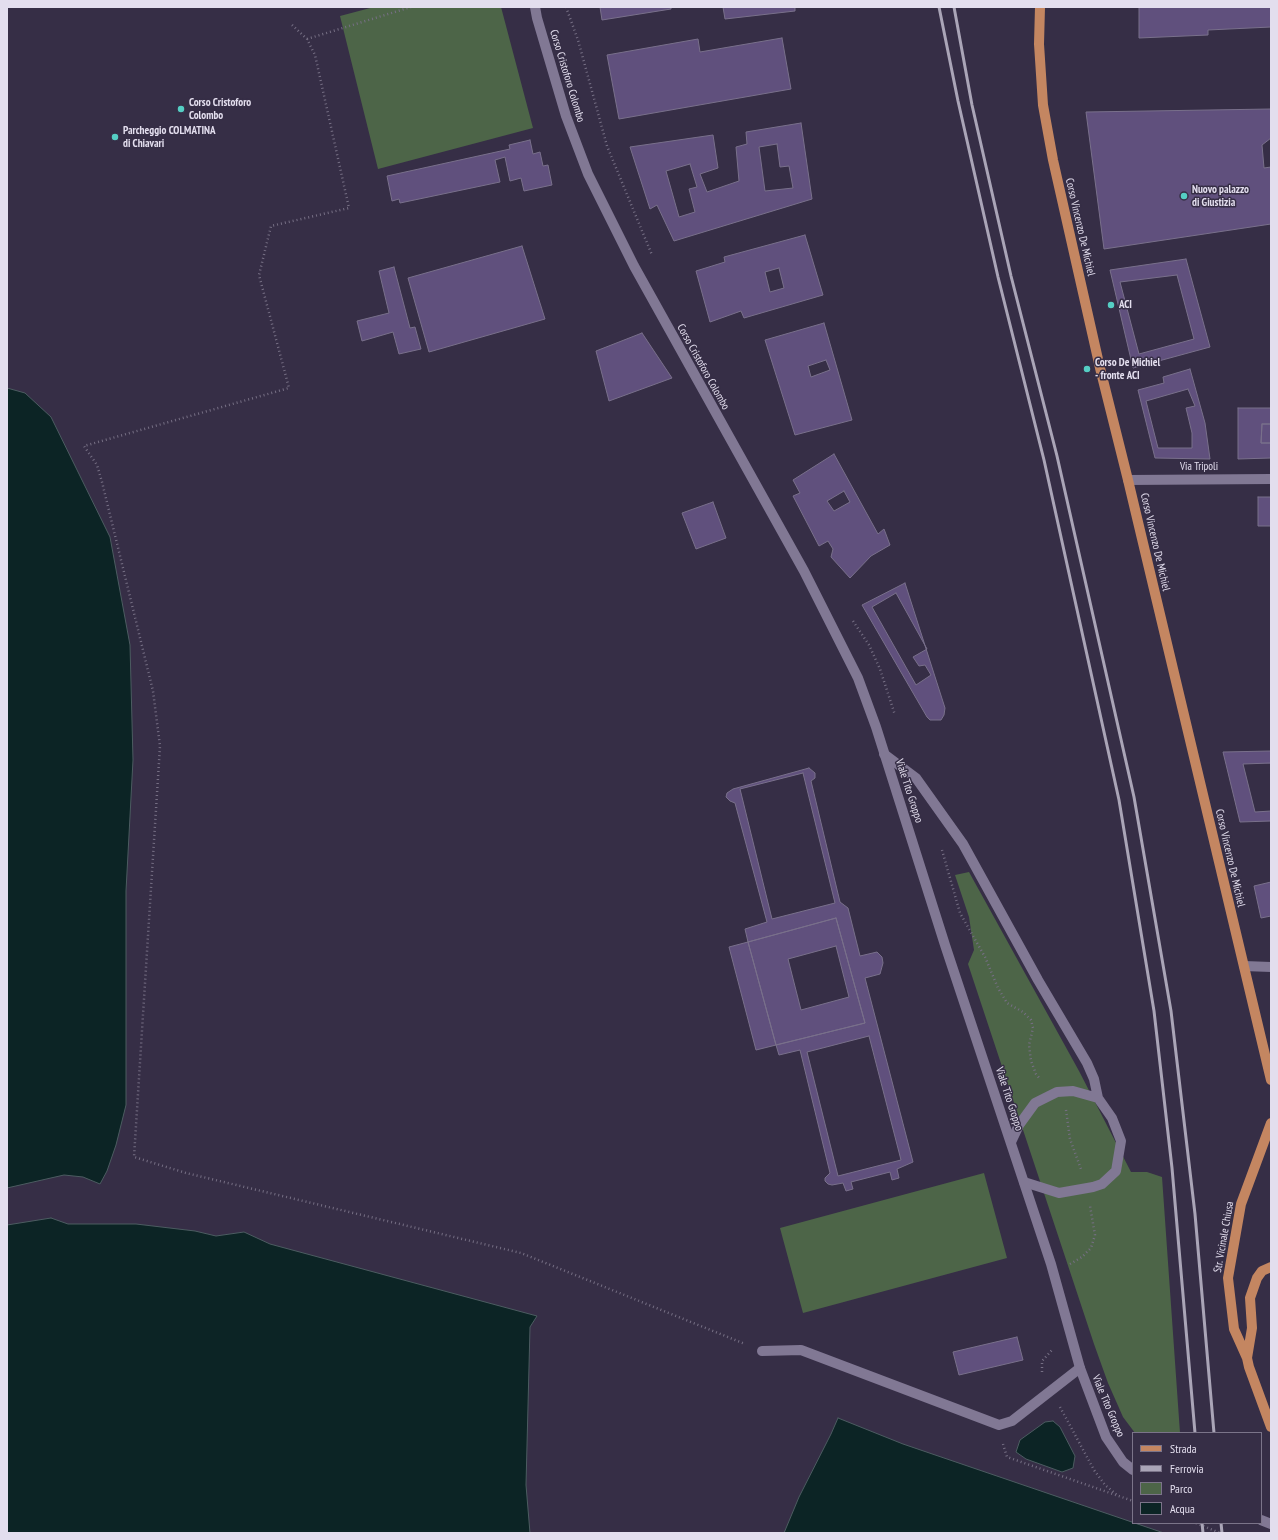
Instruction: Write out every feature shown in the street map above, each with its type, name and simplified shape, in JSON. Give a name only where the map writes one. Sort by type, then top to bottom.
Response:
[{"type":"main road","name":"Corso Vincenzo De Michiel","points":[[1040,7],[1039,44],[1043,105],[1053,160],[1100,368],[1271,1080]]},
{"type":"main road","name":"Str. Vicinale Chiusa","points":[[1247,1358],[1234,1329],[1228,1278],[1241,1204],[1271,1123]]},
{"type":"main road","points":[[1271,1267],[1262,1271],[1257,1278],[1250,1298],[1252,1328],[1247,1358],[1271,1427]]},
{"type":"street","name":"Corso Cristoforo Colombo","points":[[536,7],[537,18],[566,116],[588,174],[634,266],[804,571],[858,678],[876,727]]},
{"type":"street","name":"Via Tripoli","points":[[1128,480],[1271,479]]},
{"type":"street","name":"Viale Tito Groppo","points":[[876,727],[945,945],[1051,1264],[1080,1368],[1106,1438],[1123,1462],[1132,1469]]},
{"type":"street","points":[[884,754],[916,778],[963,844],[1038,980],[1087,1063],[1094,1079],[1098,1098],[1112,1118],[1121,1141],[1116,1171],[1102,1184],[1059,1193],[1024,1182]]},
{"type":"street","points":[[1244,966],[1271,967]]},
{"type":"street","points":[[1011,1142],[1019,1125],[1035,1103],[1057,1092],[1073,1091],[1098,1098]]},
{"type":"street","points":[[762,1351],[800,1350],[999,1425],[1012,1421],[1080,1368]]},
{"type":"path","points":[[307,39],[412,7]]},
{"type":"path","points":[[292,25],[307,39],[315,55],[349,208],[271,226],[259,275],[289,388],[84,446],[97,464],[102,482],[153,691],[160,746],[134,1157],[186,1173],[521,1254],[762,1351]]},
{"type":"path","points":[[999,1425],[1007,1457],[1132,1501]]},
{"type":"path","points":[[1198,1524],[1220,1533]]},
{"type":"green space","points":[[374,7],[501,7],[533,128],[378,169],[340,16]]},
{"type":"green space","points":[[969,872],[1079,1071],[1131,1172],[1147,1172],[1162,1177],[1180,1432],[1134,1432],[1123,1417],[1108,1383],[968,964],[974,950],[969,917],[955,875]]},
{"type":"green space","points":[[984,1173],[1007,1258],[803,1313],[780,1228]]},
{"type":"water","points":[[7,388],[25,393],[51,417],[110,537],[130,645],[133,760],[126,891],[126,1105],[116,1145],[107,1171],[100,1184],[83,1177],[64,1175],[7,1188]]},
{"type":"water","points":[[51,1218],[68,1224],[136,1224],[195,1231],[216,1236],[244,1232],[270,1244],[537,1316],[530,1327],[526,1485],[530,1533],[7,1533],[7,1225]]},
{"type":"water","points":[[838,1418],[903,1444],[1132,1522],[1132,1524],[1138,1524],[1164,1533],[784,1533],[799,1497]]},
{"type":"water","points":[[1053,1421],[1060,1427],[1075,1456],[1073,1468],[1062,1472],[1026,1459],[1016,1452],[1020,1440],[1045,1422]]},
{"type":"building","points":[[600,7],[671,7],[671,9],[602,20]]},
{"type":"building","points":[[723,7],[795,7],[795,11],[725,19]]},
{"type":"building","points":[[1139,7],[1271,7],[1271,27],[1208,30],[1208,35],[1139,38]]},
{"type":"building","points":[[782,38],[791,89],[619,119],[607,55],[698,39],[700,52]]},
{"type":"building","name":"Nuovo palazzo di Giustizia","points":[[1271,109],[1271,138],[1262,145],[1264,168],[1271,167],[1271,224],[1104,249],[1086,112]]},
{"type":"building","points":[[801,123],[812,199],[674,241],[657,205],[650,209],[630,147],[713,135],[718,168],[700,174],[707,192],[739,181],[736,147],[747,144],[746,132]]},
{"type":"building","points":[[530,140],[533,154],[540,152],[543,166],[548,165],[552,185],[524,191],[521,178],[510,181],[505,157],[495,160],[500,182],[400,203],[399,199],[392,201],[387,176],[510,149],[509,145]]},
{"type":"building","points":[[777,144],[780,167],[789,166],[793,188],[765,191],[759,147]]},
{"type":"building","points":[[690,164],[697,187],[689,189],[695,212],[679,217],[666,171]]},
{"type":"building","points":[[805,235],[823,295],[744,318],[741,311],[710,322],[696,271],[725,262],[724,257]]},
{"type":"building","points":[[522,246],[545,319],[429,352],[408,278]]},
{"type":"building","points":[[1186,259],[1210,347],[1133,368],[1110,270]]},
{"type":"building","points":[[394,267],[410,328],[415,327],[421,349],[399,354],[393,332],[362,341],[357,321],[389,313],[379,271]]},
{"type":"building","points":[[779,268],[784,288],[770,292],[765,272]]},
{"type":"building","points":[[1177,275],[1194,339],[1139,354],[1120,282]]},
{"type":"building","points":[[824,323],[852,420],[795,435],[765,340]]},
{"type":"building","points":[[642,333],[672,378],[609,401],[596,351]]},
{"type":"building","points":[[826,360],[830,370],[811,377],[808,366]]},
{"type":"building","points":[[1190,369],[1205,423],[1210,459],[1155,458],[1138,390],[1164,383],[1163,377]]},
{"type":"building","points":[[1188,389],[1195,406],[1186,408],[1192,433],[1192,448],[1158,448],[1146,401]]},
{"type":"building","points":[[1238,408],[1271,408],[1271,424],[1262,424],[1261,443],[1271,443],[1271,458],[1238,459]]},
{"type":"building","points":[[1262,424],[1271,424],[1271,443],[1261,443]]},
{"type":"building","points":[[834,454],[878,534],[884,529],[890,545],[871,556],[850,578],[831,557],[833,549],[828,541],[819,546],[793,496],[800,493],[793,480]]},
{"type":"building","points":[[844,491],[850,502],[834,511],[827,501]]},
{"type":"building","points":[[1258,497],[1271,497],[1271,526],[1258,526]]},
{"type":"building","points":[[713,502],[726,538],[696,549],[682,513]]},
{"type":"building","points":[[905,583],[945,708],[944,715],[941,720],[930,720],[927,717],[862,605]]},
{"type":"building","points":[[896,593],[927,649],[913,657],[919,666],[925,665],[931,675],[916,685],[872,607]]},
{"type":"building","points":[[1271,751],[1271,821],[1240,822],[1223,752]]},
{"type":"building","points":[[1271,763],[1271,811],[1255,812],[1243,764]]},
{"type":"building","points":[[809,768],[815,773],[815,778],[811,781],[840,902],[848,908],[860,956],[877,952],[882,957],[883,963],[880,974],[865,978],[913,1162],[897,1169],[899,1178],[892,1180],[890,1172],[851,1182],[853,1189],[846,1191],[843,1183],[832,1185],[825,1181],[825,1178],[830,1173],[800,1050],[779,1055],[776,1045],[865,1023],[836,918],[748,942],[745,929],[767,922],[735,803],[726,797],[727,793],[733,789]]},
{"type":"building","points":[[803,773],[835,903],[772,919],[740,789]]},
{"type":"building","points":[[1271,882],[1271,916],[1261,918],[1254,886]]},
{"type":"building","points":[[836,918],[865,1023],[776,1045],[748,942]]},
{"type":"building","points":[[748,942],[776,1045],[756,1050],[729,947]]},
{"type":"building","points":[[836,946],[849,997],[801,1010],[788,959]]},
{"type":"building","points":[[869,1036],[901,1160],[838,1176],[807,1052]]},
{"type":"building","points":[[1017,1337],[1023,1360],[959,1375],[953,1352]]},
{"type":"railway","points":[[939,7],[958,101],[998,277],[1044,460],[1119,800],[1154,1011],[1172,1168],[1195,1432]]},
{"type":"railway","points":[[954,7],[972,105],[1011,276],[1057,456],[1134,797],[1171,1011],[1195,1214],[1214,1432]]},
{"type":"railway","points":[[1202,1524],[1203,1533]]},
{"type":"railway","points":[[1221,1524],[1222,1533]]},
{"type":"place","name":"Corso Cristoforo Colombo","points":[[181,109]]},
{"type":"place","name":"Parcheggio COLMATINA di Chiavari","points":[[115,137]]},
{"type":"place","name":"Nuovo palazzo di Giustizia","points":[[1184,196]]},
{"type":"place","name":"ACI","points":[[1111,305]]},
{"type":"place","name":"Corso De Michiel - fronte ACI","points":[[1087,369]]}]
